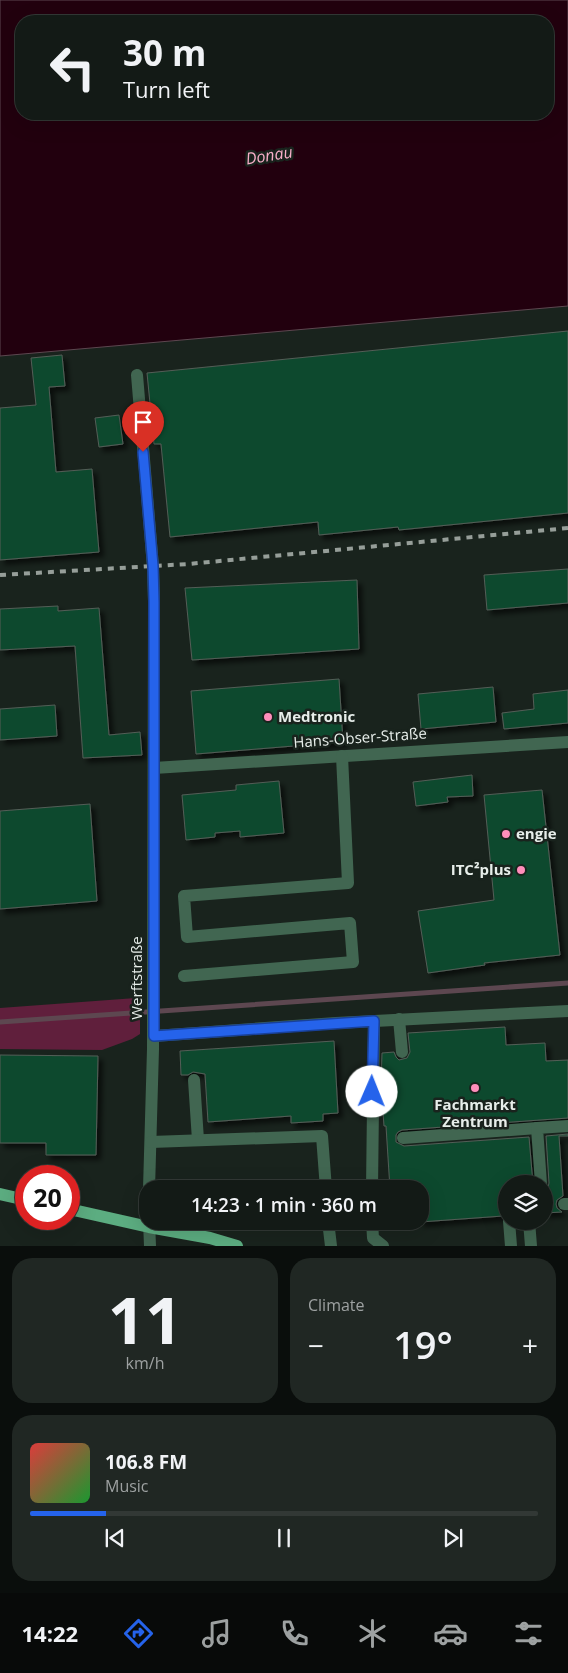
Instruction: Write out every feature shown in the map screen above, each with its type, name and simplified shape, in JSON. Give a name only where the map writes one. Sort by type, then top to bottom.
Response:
[{"type":"main road","points":[[0,1194],[15,1197]]},
{"type":"main road","points":[[80,1211],[139,1222]]},
{"type":"main road","points":[[175,1230],[237,1246]]},
{"type":"street","name":"Werftstraße","points":[[137,375],[153,566],[154,998],[149,1180]]},
{"type":"street","name":"Hans-Obser-Straße","points":[[154,768],[568,742]]},
{"type":"street","points":[[184,976],[353,962],[350,923],[187,938],[184,896],[348,883],[342,756]]},
{"type":"street","points":[[153,1034],[568,1011]]},
{"type":"street","points":[[399,1019],[402,1052]]},
{"type":"street","points":[[372,1180],[374,1021]]},
{"type":"street","points":[[194,1080],[198,1140]]},
{"type":"street","points":[[403,1138],[568,1126]]},
{"type":"street","points":[[537,1128],[540,1175]]},
{"type":"street","points":[[150,1142],[322,1136],[325,1180]]},
{"type":"street","points":[[149,1230],[150,1246]]},
{"type":"street","points":[[329,1230],[331,1246]]},
{"type":"street","points":[[373,1230],[373,1238],[384,1246]]},
{"type":"street","points":[[510,1230],[511,1246]]},
{"type":"street","points":[[530,1230],[531,1246]]},
{"type":"shaded area","points":[[136,998],[140,1034],[132,1039],[102,1050],[0,1049],[0,1008]]},
{"type":"water","name":"Donau","points":[[0,0],[568,0],[568,306],[0,356]]},
{"type":"building","points":[[568,331],[568,513],[399,530],[398,527],[319,535],[318,522],[170,537],[161,444],[154,444],[147,373]]},
{"type":"building","points":[[62,355],[65,386],[49,387],[56,472],[92,469],[99,552],[0,560],[0,408],[36,405],[31,358]]},
{"type":"building","points":[[119,415],[123,444],[99,447],[95,418]]},
{"type":"building","points":[[568,569],[568,603],[487,610],[484,575]]},
{"type":"building","points":[[357,580],[359,649],[192,660],[185,588]]},
{"type":"building","points":[[58,606],[58,611],[99,608],[109,735],[140,732],[142,755],[83,758],[75,646],[0,650],[0,609]]},
{"type":"building","name":"Medtronic","points":[[339,679],[343,742],[196,754],[191,691]]},
{"type":"building","points":[[493,687],[496,722],[421,729],[418,694]]},
{"type":"building","points":[[568,690],[568,723],[504,729],[502,713],[534,709],[533,694]]},
{"type":"building","points":[[55,705],[57,736],[0,740],[0,709]]},
{"type":"building","points":[[472,775],[473,796],[447,797],[448,802],[416,806],[413,782]]},
{"type":"building","points":[[279,781],[284,833],[240,837],[240,831],[215,833],[215,837],[186,840],[182,795],[236,790],[236,785]]},
{"type":"building","name":"ITC²plus","points":[[542,790],[560,955],[484,963],[485,965],[428,973],[418,911],[494,900],[484,795]]},
{"type":"building","points":[[90,804],[97,901],[0,909],[0,811]]},
{"type":"building","name":"Fachmarkt Zentrum","points":[[505,1027],[506,1045],[545,1043],[546,1061],[568,1060],[568,1118],[402,1130],[396,1135],[396,1142],[404,1146],[529,1137],[532,1175],[498,1175],[498,1216],[429,1221],[429,1180],[389,1180],[381,1085],[382,1053],[394,1052],[399,1060],[407,1058],[410,1052],[408,1033]]},
{"type":"building","points":[[334,1041],[338,1113],[323,1114],[323,1121],[291,1123],[291,1116],[208,1122],[205,1074],[193,1072],[188,1075],[181,1075],[180,1051]]},
{"type":"building","points":[[0,1055],[98,1056],[96,1155],[46,1155],[46,1143],[0,1143]]},
{"type":"building","points":[[568,1134],[568,1136],[559,1136],[563,1196],[557,1200],[556,1204],[557,1208],[562,1212],[553,1212],[553,1175],[548,1175],[546,1136]]},
{"type":"waterway","points":[[0,1022],[568,983]]},
{"type":"railway","points":[[0,575],[188,564],[568,528]]},
{"type":"place","name":"Medtronic","points":[[268,717]]},
{"type":"place","name":"engie","points":[[506,834]]},
{"type":"place","name":"ITC²plus","points":[[521,870]]},
{"type":"place","name":"Fachmarkt Zentrum","points":[[475,1088]]},
{"type":"route","points":[[143,452],[153,566],[154,602],[154,1036],[374,1021],[372,1092]]}]
